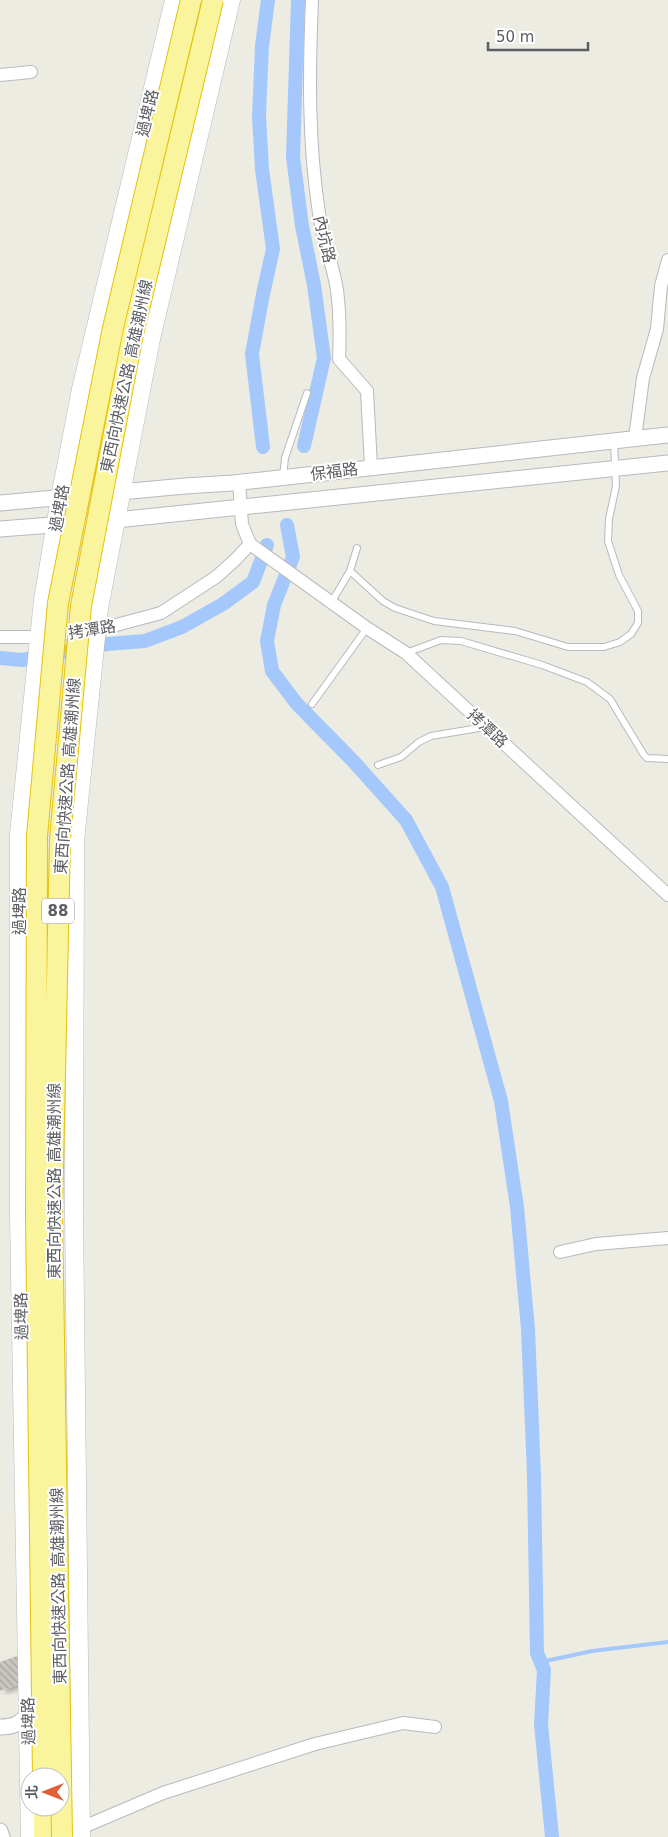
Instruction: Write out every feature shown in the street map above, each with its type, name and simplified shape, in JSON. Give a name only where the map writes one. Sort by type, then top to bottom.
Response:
[{"type":"highway","name":"東西向快速公路 高雄潮州線","points":[[43,1767],[36,1216],[37,836],[58,602],[113,328],[191,0]]},
{"type":"highway","name":"東西向快速公路 高雄潮州線","points":[[62,1837],[52,1215],[60,839],[80,606],[133,334],[213,0]]},
{"type":"highway","points":[[44,1817],[44,1837]]},
{"type":"main road","name":"過埤路","points":[[30,1837],[19,1216],[19,834],[43,600],[60,498],[81,389],[174,0]]},
{"type":"main road","points":[[81,1833],[74,1214],[75,851],[99,608],[150,339],[231,0]]},
{"type":"street","name":"內坑路","points":[[312,0],[310,123],[319,214],[337,290],[340,336],[339,359],[367,392],[371,467]]},
{"type":"street","points":[[0,75],[31,72]]},
{"type":"street","points":[[635,438],[643,378],[657,329],[661,286],[668,260]]},
{"type":"street","name":"保福路","points":[[0,503],[239,482],[668,435]]},
{"type":"street","name":"保福路","points":[[0,529],[116,520],[668,463]]},
{"type":"street","points":[[239,482],[242,524],[252,547]]},
{"type":"street","name":"拷潭路","points":[[0,637],[39,642],[97,632],[161,613],[216,577],[252,547],[367,628],[406,653],[668,895]]},
{"type":"street","points":[[560,1252],[596,1244],[668,1238]]},
{"type":"street","points":[[0,1727],[14,1726],[21,1722],[28,1714]]},
{"type":"street","points":[[81,1833],[163,1793],[315,1744],[403,1723],[435,1727]]},
{"type":"street","points":[[0,1831],[2,1837]]},
{"type":"lane","points":[[283,477],[285,458],[307,393]]},
{"type":"lane","points":[[350,570],[383,601],[395,608],[434,620],[515,631],[568,647],[591,648],[620,642],[630,634],[638,623],[638,611],[619,575],[608,541],[609,519],[616,486],[617,469],[614,441]]},
{"type":"lane","points":[[332,602],[350,570],[357,548]]},
{"type":"lane","points":[[312,704],[367,628]]},
{"type":"lane","points":[[406,653],[441,640],[461,641],[587,682],[610,699],[647,758],[668,758]]},
{"type":"lane","points":[[378,765],[402,757],[419,742],[431,736],[486,727]]},
{"type":"building","points":[[17,1656],[25,1682],[0,1691],[0,1662]]},
{"type":"waterway","points":[[263,447],[252,354],[273,249],[262,169],[259,116],[262,46],[268,0]]},
{"type":"waterway","points":[[298,0],[293,157],[302,226],[314,285],[324,358],[304,446]]},
{"type":"waterway","points":[[287,525],[293,557],[274,605],[267,641],[272,671],[297,704],[354,762],[406,820],[442,887],[501,1101],[517,1207],[528,1329],[534,1475],[537,1653],[544,1670],[541,1724],[552,1837]]},
{"type":"waterway","points":[[0,658],[22,660],[107,644],[145,641],[182,627],[223,604],[253,582],[267,545]]},
{"type":"waterway","points":[[541,1662],[592,1651],[668,1642]]}]
